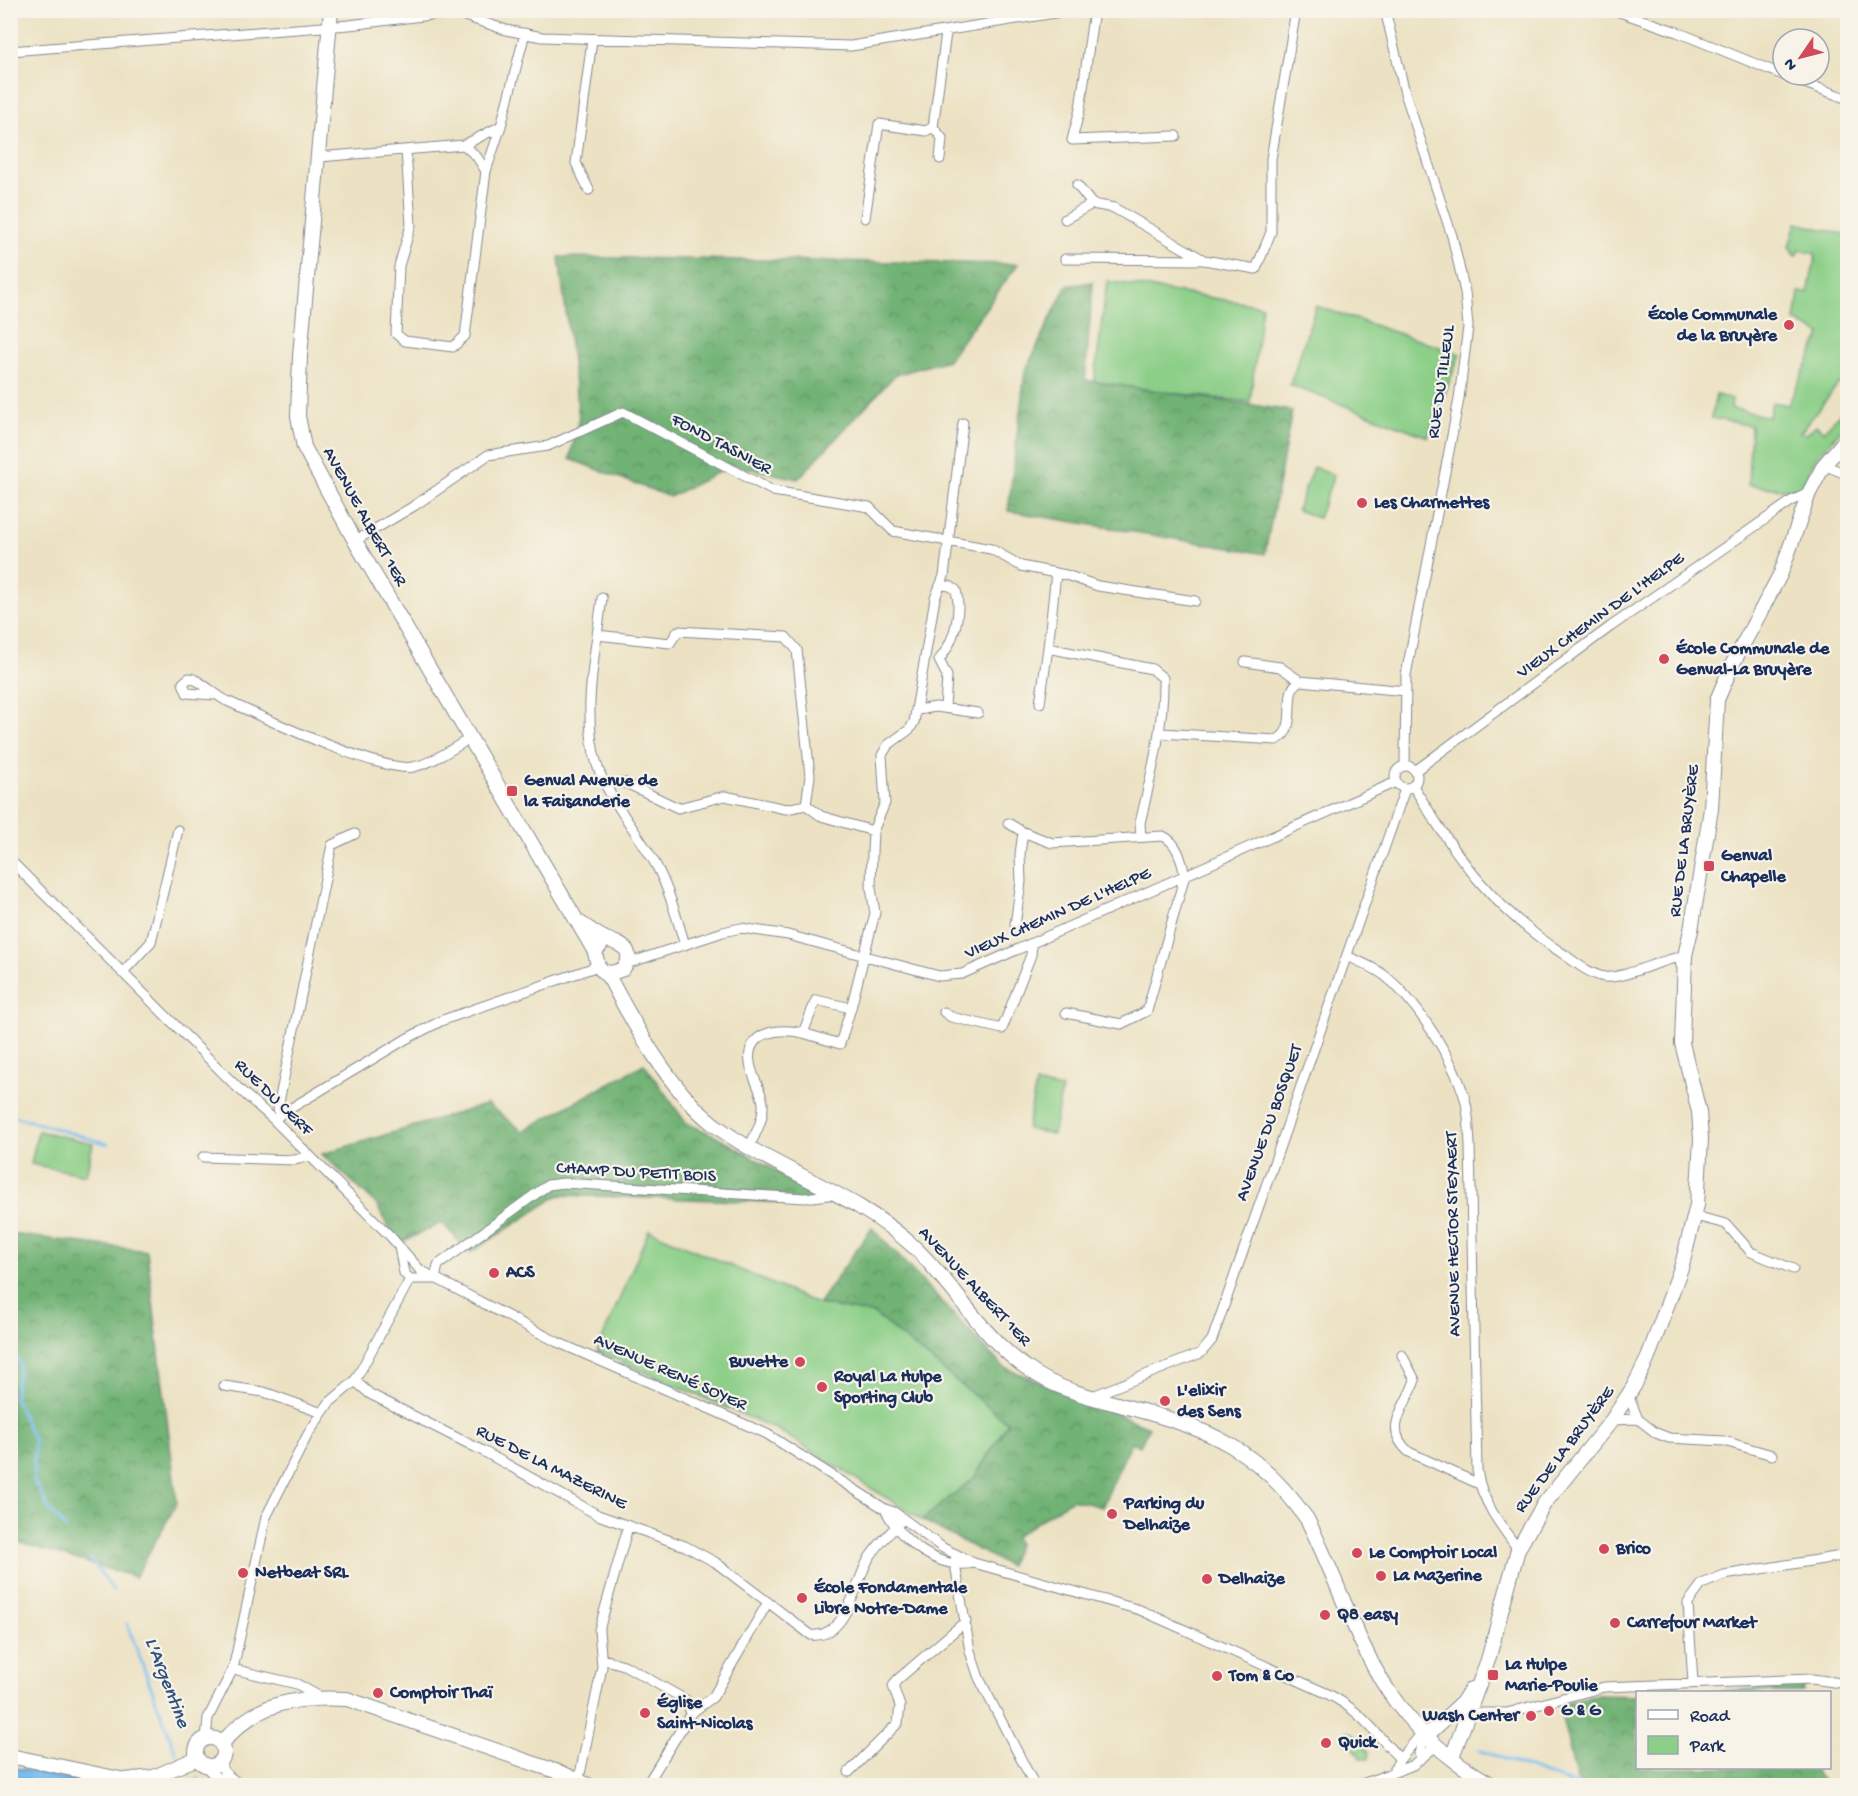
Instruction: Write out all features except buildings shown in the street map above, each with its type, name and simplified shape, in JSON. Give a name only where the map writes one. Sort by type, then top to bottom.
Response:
[{"type":"main road","name":"AVENUE ALBERT 1ER","points":[[331,17],[300,356],[298,416],[304,447],[355,541],[595,952],[615,965]]},
{"type":"main road","name":"RUE DE LA BRUYÈRE","points":[[1452,1757],[1501,1615],[1518,1549],[1544,1504],[1612,1420],[1628,1395],[1647,1360],[1682,1265],[1695,1216],[1701,1139],[1697,1106],[1682,1042],[1685,956],[1711,808],[1717,700],[1732,665],[1781,573],[1809,493],[1824,465],[1848,437]]},
{"type":"main road","name":"AVENUE ALBERT 1ER","points":[[577,921],[608,940],[616,941],[615,965],[626,1005],[672,1081],[691,1104],[710,1121],[749,1147],[864,1208],[914,1247],[1002,1349],[1049,1382],[1090,1397],[1201,1429],[1246,1454],[1279,1484],[1307,1519],[1388,1690],[1428,1738],[1494,1785]]},
{"type":"main road","points":[[595,952],[603,942],[608,940]]},
{"type":"main road","name":"RUE DE LA BRUYÈRE","points":[[1428,1738],[1462,1703],[1482,1673]]},
{"type":"main road","points":[[221,1745],[249,1718],[275,1704],[311,1697],[346,1699],[583,1784]]},
{"type":"main road","points":[[10,1756],[125,1780],[140,1780],[207,1762],[223,1755],[221,1745],[212,1739],[206,1739],[197,1746],[207,1762]]},
{"type":"street","points":[[459,14],[471,10]]},
{"type":"street","points":[[10,51],[331,17],[349,25],[445,12],[525,33],[592,40],[837,47],[946,33],[1073,10]]},
{"type":"street","points":[[1094,10],[1080,109],[1072,140],[1176,136]]},
{"type":"street","points":[[1065,259],[1204,260],[1256,269],[1271,232],[1272,159],[1296,10]]},
{"type":"street","name":"RUE DU TILLEUL","points":[[1385,10],[1405,93],[1452,236],[1466,292],[1468,327],[1459,399],[1417,610],[1406,691],[1405,766]]},
{"type":"street","points":[[1399,10],[1406,10]]},
{"type":"street","points":[[1614,10],[1677,32],[1771,70]]},
{"type":"street","points":[[406,151],[411,225],[399,266],[396,334],[405,341],[453,346],[465,336],[486,171],[501,126],[525,33]]},
{"type":"street","points":[[940,159],[942,138],[933,127],[946,33]]},
{"type":"street","points":[[589,190],[576,163],[592,40]]},
{"type":"street","points":[[1816,87],[1848,99]]},
{"type":"street","points":[[865,218],[879,124],[926,131],[933,127]]},
{"type":"street","points":[[319,157],[464,145],[501,126]]},
{"type":"street","points":[[464,145],[477,157],[486,171]]},
{"type":"street","points":[[1077,185],[1092,204]]},
{"type":"street","points":[[1065,219],[1092,204],[1114,208],[1204,260]]},
{"type":"street","name":"FOND TASNIER","points":[[355,541],[414,506],[488,455],[548,446],[623,412],[760,487],[869,507],[892,531],[992,549],[1021,566],[1056,573],[1098,586],[1195,601]]},
{"type":"street","points":[[749,1147],[762,1115],[762,1102],[750,1063],[751,1049],[768,1032],[780,1029],[840,1044],[851,1008],[875,913],[871,888],[873,831],[885,803],[882,755],[888,745],[910,729],[917,710],[935,598],[942,585],[963,423]]},
{"type":"street","points":[[1824,465],[1848,475]]},
{"type":"street","name":"VIEUX CHEMIN DE L'HELPE","points":[[1415,771],[1618,621],[1793,500],[1809,493]]},
{"type":"street","points":[[1040,703],[1056,573]]},
{"type":"street","points":[[939,660],[952,640],[958,604],[956,590],[951,586],[942,585]]},
{"type":"street","points":[[602,598],[591,712],[592,742],[604,783],[657,868],[668,890],[685,945]]},
{"type":"street","points":[[597,635],[670,643],[678,631],[786,637],[797,650],[810,776],[806,805]]},
{"type":"street","points":[[1048,648],[1158,671],[1163,678],[1160,709],[1161,733],[1140,823],[1141,836]]},
{"type":"street","points":[[926,660],[939,660]]},
{"type":"street","points":[[939,660],[947,676],[945,708]]},
{"type":"street","points":[[1245,662],[1280,667],[1300,681],[1406,691]]},
{"type":"street","points":[[1161,733],[1276,740],[1283,737],[1288,730],[1292,688],[1300,681]]},
{"type":"street","points":[[213,695],[376,763],[399,768],[427,763],[471,738]]},
{"type":"street","points":[[917,710],[945,708],[978,713]]},
{"type":"street","points":[[1409,787],[1417,777],[1415,771],[1405,766],[1396,772],[1396,782],[1409,787],[1487,894],[1531,932],[1577,963],[1605,977],[1685,956]]},
{"type":"street","name":"VIEUX CHEMIN DE L'HELPE","points":[[276,1117],[406,1039],[443,1020],[723,932],[757,929],[788,935],[939,976],[952,976],[1032,944],[1396,782]]},
{"type":"street","points":[[604,783],[626,783],[678,808],[725,796],[786,809],[806,805],[821,816],[873,831]]},
{"type":"street","name":"AVENUE DU BOSQUET","points":[[1090,1397],[1201,1353],[1212,1340],[1409,787]]},
{"type":"street","points":[[1008,823],[1023,832],[1052,843],[1090,842],[1141,836],[1167,838],[1180,854],[1185,875],[1147,1011],[1121,1024],[1066,1013]]},
{"type":"street","points":[[122,974],[151,942],[178,830]]},
{"type":"street","points":[[1015,925],[1021,882],[1020,854],[1023,832]]},
{"type":"street","name":"RUE DU CERF","points":[[276,1117],[332,845],[354,834]]},
{"type":"street","name":"RUE DU CERF","points":[[10,860],[239,1089],[276,1117],[309,1156],[399,1247],[412,1271]]},
{"type":"street","points":[[944,1012],[951,1017],[1002,1029],[1032,955],[1032,944]]},
{"type":"street","name":"AVENUE HECTOR STEYAERT","points":[[1347,956],[1379,972],[1407,997],[1445,1055],[1461,1086],[1466,1102],[1470,1145],[1475,1423],[1479,1484],[1493,1512],[1518,1549]]},
{"type":"street","points":[[803,1033],[816,1000],[851,1008]]},
{"type":"street","points":[[203,1156],[295,1160],[309,1156]]},
{"type":"street","name":"CHAMP DU PETIT BOIS","points":[[435,1278],[438,1265],[548,1185],[564,1183],[805,1198],[835,1194]]},
{"type":"street","points":[[1695,1216],[1726,1224],[1750,1252],[1792,1269]]},
{"type":"street","points":[[206,1739],[208,1718],[233,1669],[266,1517],[308,1434],[329,1402],[355,1382],[412,1271]]},
{"type":"street","name":"AVENUE RENÉ SOYER","points":[[412,1271],[435,1278],[557,1342],[767,1434],[885,1509],[899,1523],[910,1541],[940,1560],[956,1559],[974,1563],[1140,1610],[1326,1693],[1355,1710],[1372,1725],[1400,1759]]},
{"type":"street","points":[[1402,1355],[1415,1380],[1396,1426],[1400,1444],[1409,1452],[1479,1484]]},
{"type":"street","name":"RUE DE LA MAZERINE","points":[[355,1382],[370,1394],[481,1450],[598,1515],[685,1546],[716,1562],[811,1635],[821,1636],[838,1626],[868,1559],[899,1523]]},
{"type":"street","points":[[224,1386],[264,1392],[322,1413]]},
{"type":"street","points":[[1628,1395],[1638,1419],[1656,1433],[1669,1438],[1724,1440],[1772,1455]]},
{"type":"street","points":[[1612,1420],[1638,1419]]},
{"type":"street","points":[[583,1784],[603,1659],[599,1630],[628,1527]]},
{"type":"street","points":[[1693,1683],[1688,1603],[1702,1584],[1724,1575],[1848,1555]]},
{"type":"street","points":[[956,1559],[966,1621],[979,1678],[1035,1785]]},
{"type":"street","points":[[646,1785],[691,1713],[713,1697],[768,1602]]},
{"type":"street","points":[[849,1772],[898,1723],[900,1706],[893,1686],[897,1680],[966,1621]]},
{"type":"street","points":[[603,1659],[624,1665],[686,1700],[691,1713]]},
{"type":"street","points":[[233,1669],[297,1684],[322,1698]]},
{"type":"street","points":[[1466,1713],[1507,1713],[1604,1686],[1823,1679],[1848,1684]]},
{"type":"street","points":[[1419,1753],[1428,1738]]},
{"type":"street","points":[[1392,1773],[1400,1759],[1428,1738]]},
{"type":"street","points":[[1357,1785],[1413,1765],[1428,1738]]},
{"type":"street","points":[[207,1762],[211,1774],[223,1781],[242,1785]]},
{"type":"green space","points":[[1796,223],[1848,235],[1847,389],[1839,383],[1800,433],[1806,434],[1816,425],[1823,431],[1847,407],[1847,423],[1816,458],[1799,491],[1748,485],[1751,426],[1711,418],[1716,395],[1732,399],[1731,408],[1769,417],[1772,402],[1788,405],[1821,334],[1795,321],[1799,292],[1808,293],[1816,254],[1799,250],[1797,256],[1794,255],[1789,247]]},
{"type":"green space","points":[[559,257],[1018,264],[948,360],[895,375],[798,479],[732,465],[670,497],[570,459],[579,418]]},
{"type":"green space","points":[[1107,281],[1262,306],[1250,402],[1094,384]]},
{"type":"green space","points":[[1093,282],[1085,380],[1292,411],[1265,554],[1008,511],[1025,372],[1066,286]]},
{"type":"green space","points":[[1316,306],[1460,354],[1428,437],[1290,385]]},
{"type":"green space","points":[[1313,467],[1334,475],[1318,518],[1297,510]]},
{"type":"green space","points":[[644,1064],[686,1123],[718,1137],[833,1204],[559,1195],[470,1253],[442,1223],[397,1244],[376,1204],[322,1154],[487,1104],[523,1131]]},
{"type":"green space","points":[[1036,1084],[1062,1089],[1053,1134],[1027,1129]]},
{"type":"green space","points":[[38,1131],[93,1143],[86,1175],[31,1164]]},
{"type":"green space","points":[[872,1228],[1003,1367],[1149,1427],[1140,1446],[1131,1442],[1102,1507],[1072,1499],[1014,1537],[1018,1544],[1009,1566],[922,1520],[974,1478],[1008,1423],[874,1314],[818,1304]]},
{"type":"green space","name":"Royal La Hulpe Sporting Club","points":[[649,1230],[818,1304],[873,1313],[1008,1423],[974,1478],[922,1520],[778,1430],[597,1351]]},
{"type":"green space","points":[[11,1234],[147,1251],[177,1503],[135,1577],[11,1540]]},
{"type":"green space","points":[[1803,1686],[1802,1691],[1717,1691]]},
{"type":"green space","points":[[1595,1695],[1636,1696],[1636,1769],[1813,1769],[1825,1783],[1823,1786],[1582,1785],[1577,1781],[1559,1705]]},
{"type":"green space","points":[[1348,1731],[1354,1734],[1369,1752],[1368,1759],[1361,1759],[1354,1748],[1342,1740]]},
{"type":"water","points":[[11,1767],[95,1785],[11,1785]]},
{"type":"waterway","name":"La Mazerine","points":[[10,1115],[108,1144]]},
{"type":"waterway","name":"L'Argentine","points":[[10,1351],[20,1362],[14,1397],[34,1441],[34,1481],[49,1509],[66,1529]]},
{"type":"waterway","name":"L'Argentine","points":[[90,1558],[113,1590]]},
{"type":"waterway","name":"L'Argentine","points":[[127,1624],[176,1753]]},
{"type":"waterway","name":"La Mazerine","points":[[1479,1750],[1579,1786]]},
{"type":"waterway","name":"L'Argentine","points":[[198,1779],[203,1786]]},
{"type":"place","name":"École Communale de la Bruyère","points":[[1789,325]]},
{"type":"place","name":"Les Charmettes","points":[[1362,503]]},
{"type":"place","name":"École Communale de Genval-La Bruyère","points":[[1664,659]]},
{"type":"place","name":"Genval Avenue de la Faisanderie","points":[[512,791]]},
{"type":"place","name":"Genval Chapelle","points":[[1709,866]]},
{"type":"place","name":"ACS","points":[[494,1273]]},
{"type":"place","name":"Buvette","points":[[800,1362]]},
{"type":"place","name":"Royal La Hulpe Sporting Club","points":[[822,1387]]},
{"type":"place","name":"L'elixir des Sens","points":[[1165,1401]]},
{"type":"place","name":"Parking du Delhaize","points":[[1112,1514]]},
{"type":"place","name":"Brico","points":[[1604,1549]]},
{"type":"place","name":"Le Comptoir Local","points":[[1357,1553]]},
{"type":"place","name":"Netbeat SRL","points":[[243,1573]]},
{"type":"place","name":"La Mazerine","points":[[1381,1576]]},
{"type":"place","name":"Delhaize","points":[[1207,1579]]},
{"type":"place","name":"École Fondamentale Libre Notre-Dame","points":[[802,1598]]},
{"type":"place","name":"Q8 easy","points":[[1325,1615]]},
{"type":"place","name":"Carrefour Market","points":[[1615,1623]]},
{"type":"place","name":"La Hulpe Marie-Poulie","points":[[1493,1675]]},
{"type":"place","name":"Tom & Co","points":[[1217,1676]]},
{"type":"place","name":"Comptoir Thaï","points":[[378,1693]]},
{"type":"place","name":"G & G","points":[[1549,1711]]},
{"type":"place","name":"Église Saint-Nicolas","points":[[645,1713]]},
{"type":"place","name":"Wash Center","points":[[1531,1716]]},
{"type":"place","name":"Quick","points":[[1326,1743]]}]
